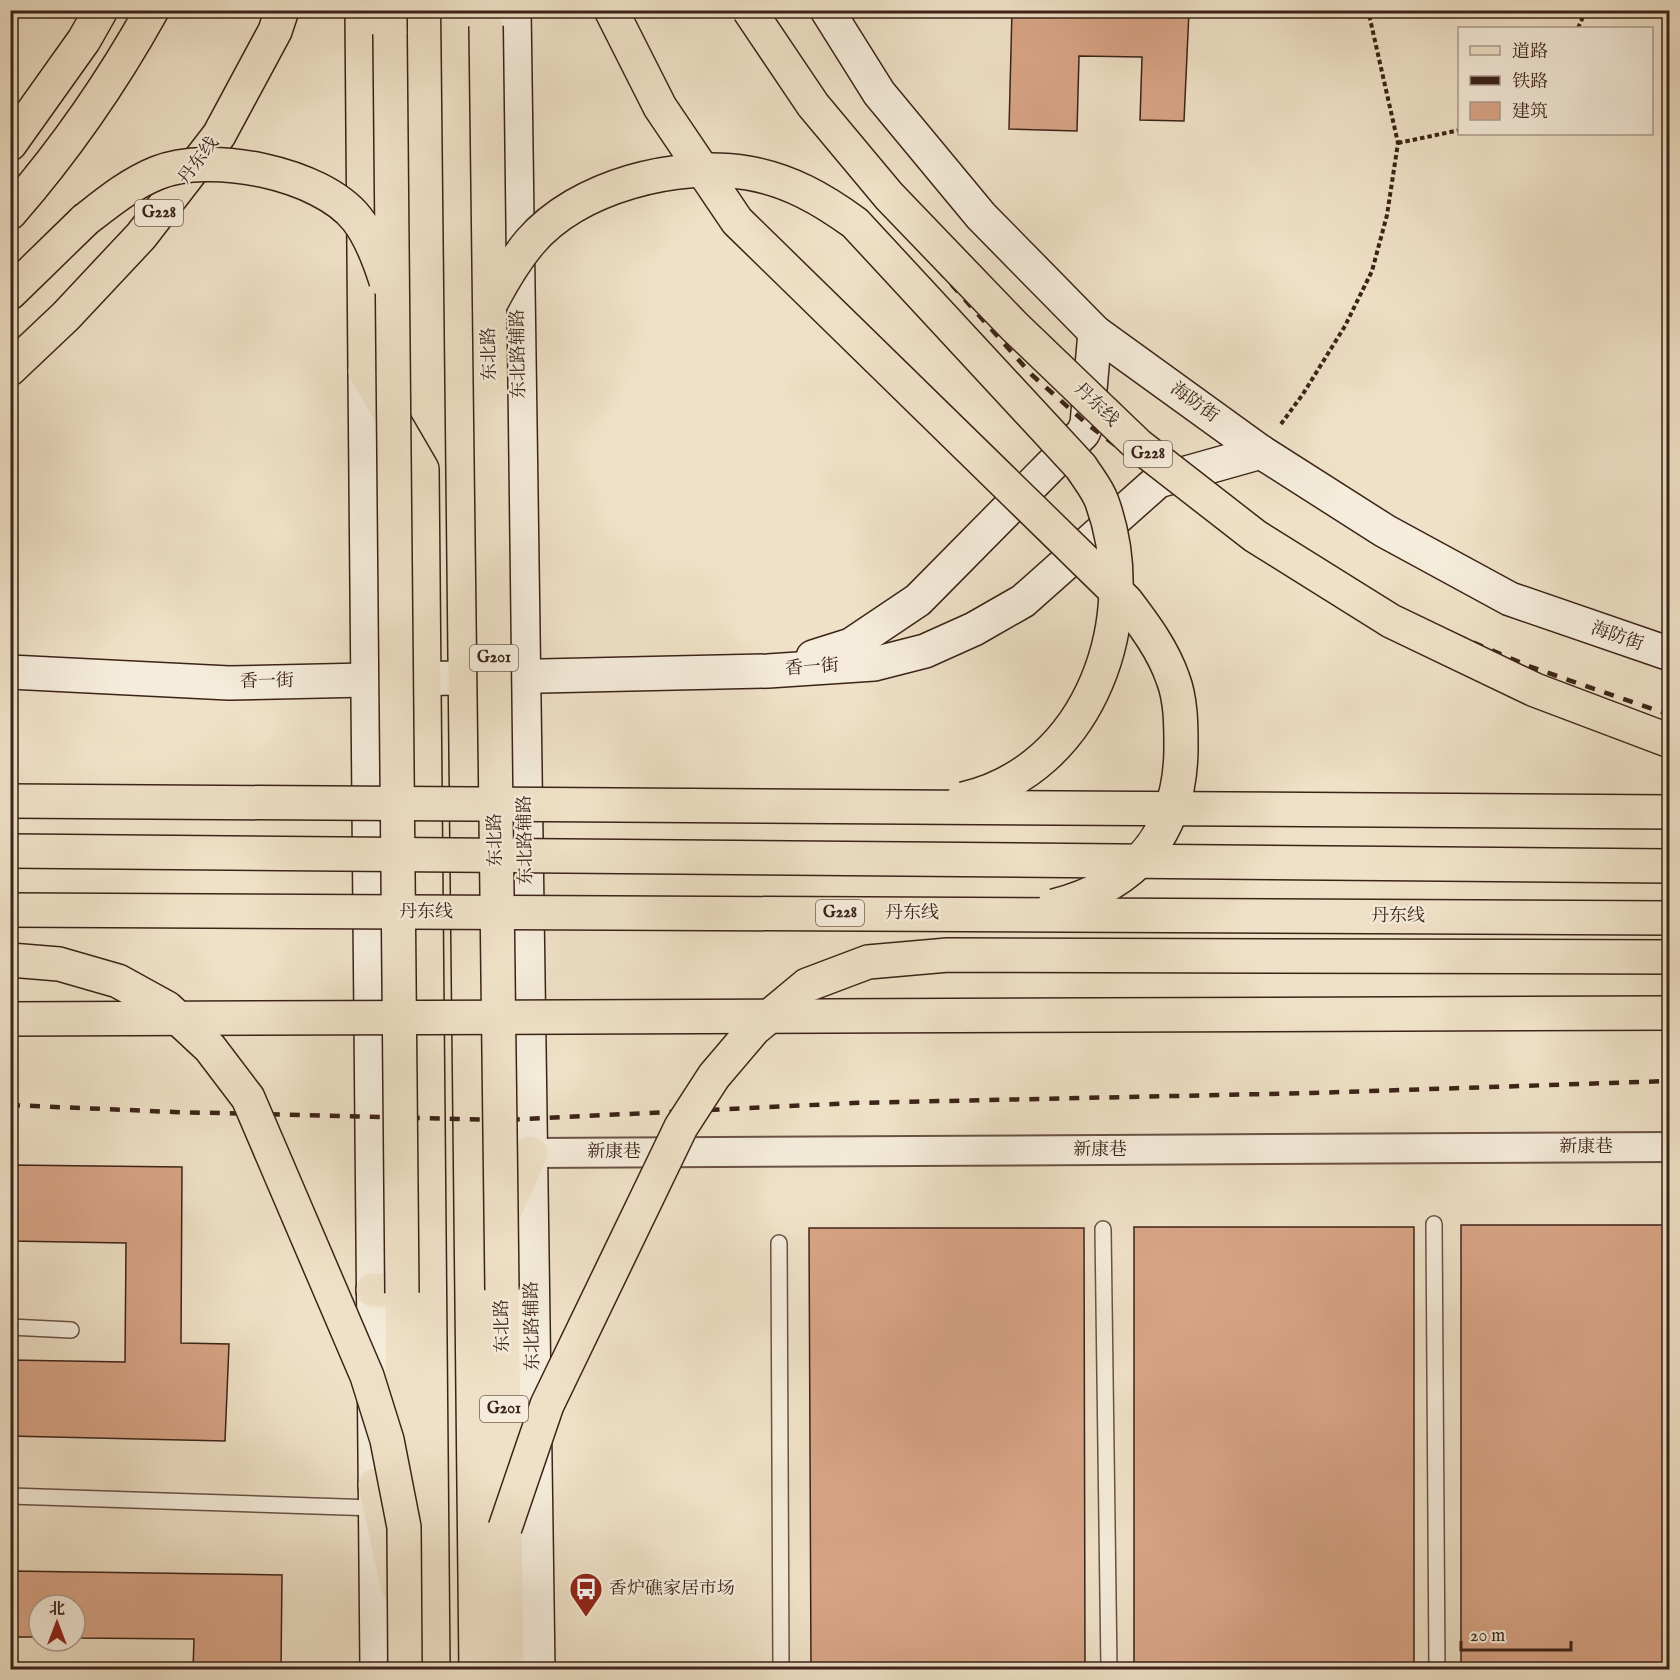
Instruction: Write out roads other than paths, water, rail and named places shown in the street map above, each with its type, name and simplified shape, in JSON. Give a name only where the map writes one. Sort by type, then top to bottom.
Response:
[{"type":"main road","points":[[10,144],[84,40],[101,10]]},
{"type":"main road","points":[[10,213],[35,185],[123,62],[152,10]]},
{"type":"main road","name":"丹东线","points":[[10,369],[66,316],[141,236],[219,135],[275,31],[282,10]]},
{"type":"main road","points":[[362,10],[376,1670]]},
{"type":"main road","points":[[390,10],[405,1670]]},
{"type":"main road","name":"东北路","points":[[458,10],[476,1670]]},
{"type":"main road","name":"东北路","points":[[486,10],[507,1670]]},
{"type":"main road","name":"东北路辅路","points":[[514,10],[538,1670]]},
{"type":"main road","points":[[611,10],[660,107],[737,221],[1126,601],[1157,642],[1174,681],[1181,719],[1181,764],[1175,802],[1161,837],[1142,860],[1114,882],[1081,899],[1026,914]]},
{"type":"main road","name":"丹东线","points":[[749,10],[813,105],[889,196],[1014,326],[1138,446],[1255,536],[1391,621],[1535,690],[1670,741]]},
{"type":"main road","name":"海防街","points":[[827,10],[879,93],[973,207],[1095,332],[1261,452],[1385,531],[1510,599],[1670,654]]},
{"type":"main road","points":[[10,293],[85,220],[120,192],[159,172],[205,164],[245,166],[285,175],[324,193],[356,218],[378,254],[392,303]]},
{"type":"main road","points":[[490,305],[508,272],[531,241],[562,213],[603,191],[650,177],[695,171],[747,173],[781,182],[820,198],[855,223],[1081,467],[1102,500],[1113,544],[1115,595],[1111,640],[1099,680],[1078,719],[1051,752],[1017,780],[975,796],[926,807]]},
{"type":"main road","name":"香一街","points":[[768,671],[851,645],[918,600],[1083,433],[1087,424],[1095,332]]},
{"type":"main road","points":[[366,370],[422,469],[433,1670]]},
{"type":"main road","name":"香一街","points":[[10,672],[229,683],[768,671],[874,664],[925,651],[974,629],[1023,601],[1158,481],[1261,452]]},
{"type":"main road","points":[[10,801],[1670,812]]},
{"type":"main road","points":[[10,851],[1670,866]]},
{"type":"main road","name":"丹东线","points":[[10,910],[1670,918]]},
{"type":"main road","points":[[505,1528],[547,1405],[681,1127],[714,1077],[754,1029],[807,985],[868,962],[948,955],[1670,957]]},
{"type":"main road","points":[[10,960],[59,964],[118,981],[167,1008],[210,1048],[248,1098],[367,1376],[387,1440],[404,1527]]},
{"type":"main road","points":[[10,1019],[1670,1013]]},
{"type":"main road","points":[[472,1287],[531,1153]]},
{"type":"main road","points":[[373,1290],[429,1290]]},
{"type":"main road","points":[[395,1670],[431,1486]]},
{"type":"main road","points":[[375,1497],[415,1670]]},
{"type":"street","name":"新康巷","points":[[531,1153],[1670,1147]]},
{"type":"lane","points":[[1434,1224],[1437,1670]]},
{"type":"lane","points":[[1103,1229],[1109,1670]]},
{"type":"lane","points":[[779,1243],[781,1670]]},
{"type":"lane","points":[[10,1327],[71,1330]]},
{"type":"lane","points":[[10,1496],[375,1497]]},
{"type":"railway","points":[[752,10],[818,120],[896,222],[1032,375],[1087,424],[1130,456],[1360,590],[1439,628],[1531,667],[1670,715]]},
{"type":"railway","points":[[10,1105],[174,1112],[504,1120],[853,1103],[1311,1093],[1670,1081]]},
{"type":"place","name":"香炉礁家居市场","points":[[586,1618]]}]
